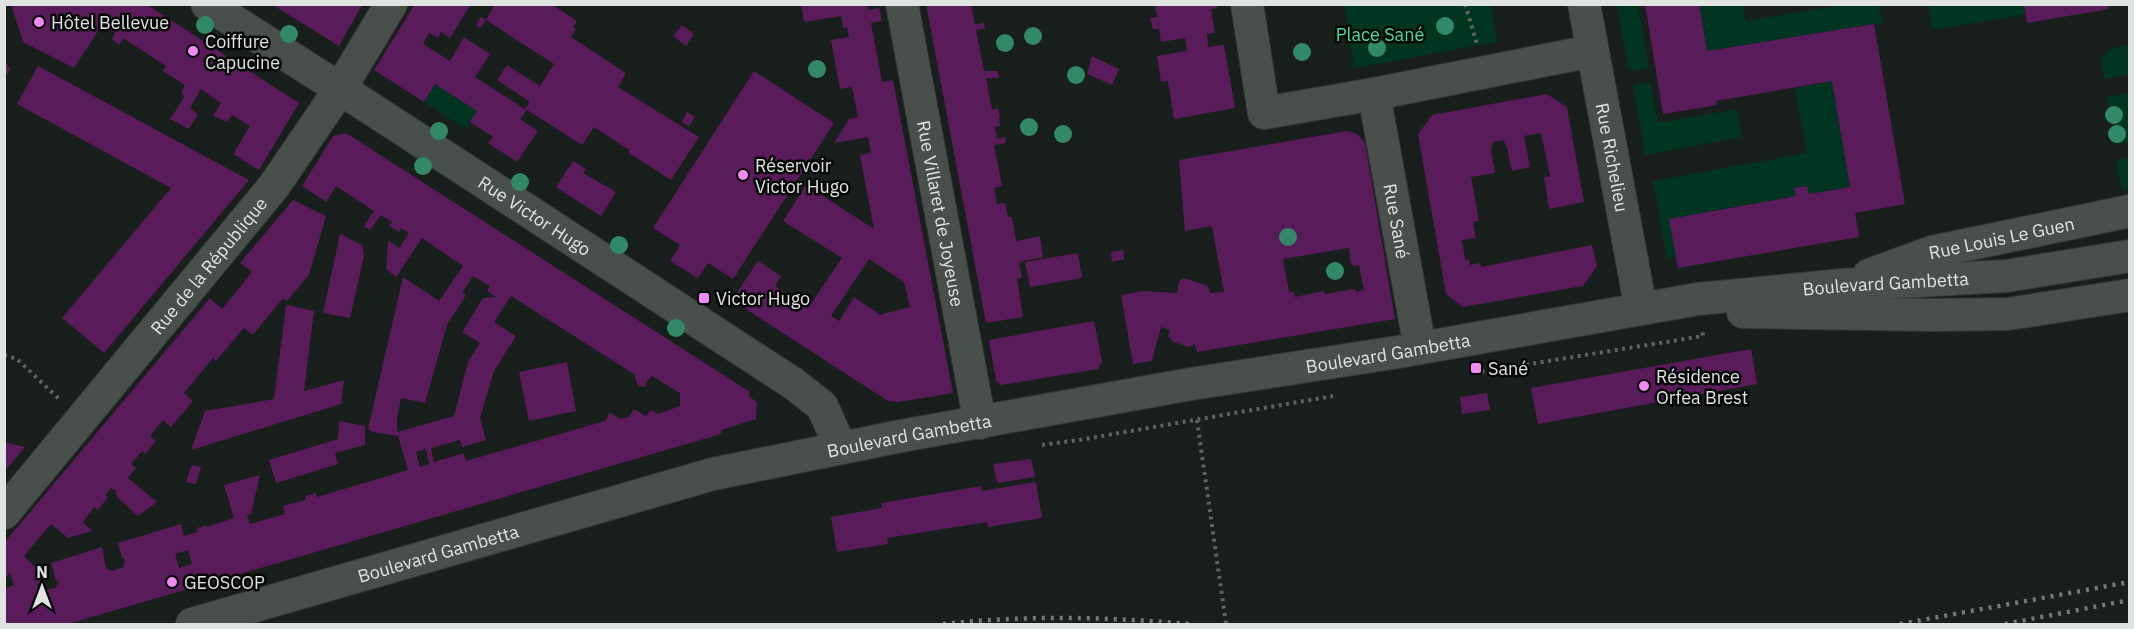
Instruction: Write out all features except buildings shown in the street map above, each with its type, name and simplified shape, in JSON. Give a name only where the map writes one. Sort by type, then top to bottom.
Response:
[{"type":"street","name":"Rue Victor Hugo","points":[[207,4],[794,384],[822,406],[841,448]]},
{"type":"street","name":"Rue de la République","points":[[4,513],[274,186],[340,89],[391,4]]},
{"type":"street","name":"Rue Villaret de Joyeuse","points":[[902,4],[980,423]]},
{"type":"street","points":[[1247,4],[1264,113],[1593,51]]},
{"type":"street","name":"Rue Richelieu","points":[[1584,4],[1641,309]]},
{"type":"street","name":"Rue Sané","points":[[1374,94],[1420,348]]},
{"type":"street","name":"Rue Louis Le Guen","points":[[1842,285],[1933,266],[2130,211]]},
{"type":"street","name":"Boulevard Gambetta","points":[[1933,266],[2006,276],[2130,256]]},
{"type":"street","points":[[1933,266],[1934,315]]},
{"type":"street","name":"Boulevard Gambetta","points":[[192,624],[713,474],[1179,386],[1420,348],[1698,299],[1842,285]]},
{"type":"street","name":"Boulevard Gambetta","points":[[1641,309],[1700,312],[2008,314],[2130,295]]},
{"type":"path","points":[[1464,4],[1475,34],[1482,72]]},
{"type":"path","points":[[1473,373],[1703,336],[1700,312]]},
{"type":"path","points":[[4,355],[17,359],[67,406]]},
{"type":"path","points":[[1226,624],[1197,420],[1334,396]]},
{"type":"green space","name":"Place Sané","points":[[1344,5],[1491,5],[1497,42],[1354,68]]},
{"type":"green space","points":[[1617,5],[1638,5],[1649,68],[1629,71]]},
{"type":"green space","points":[[1699,5],[1743,5],[1746,21],[1842,5],[1879,5],[1883,23],[1707,51]]},
{"type":"green space","points":[[1928,5],[2024,5],[2026,14],[1932,30]]},
{"type":"green space","points":[[2129,45],[2129,75],[2104,79],[2101,61],[2106,53]]},
{"type":"green space","points":[[1832,81],[1850,187],[1809,194],[1807,186],[1795,188],[1796,196],[1670,219],[1676,257],[1667,258],[1653,181],[1807,153],[1795,88]]},
{"type":"green space","points":[[1650,82],[1658,123],[1737,109],[1742,137],[1645,155],[1633,85]]},
{"type":"green space","points":[[435,84],[477,111],[466,129],[424,102]]},
{"type":"green space","points":[[2129,93],[2129,142],[2114,144],[2107,97]]},
{"type":"green space","points":[[2129,158],[2129,190],[2122,191],[2116,160]]},
{"type":"railway","points":[[1900,624],[2130,582]]},
{"type":"railway","points":[[2005,624],[2130,600]]},
{"type":"railway","points":[[943,624],[1005,619],[1066,618],[1189,624]]},
{"type":"place","name":"Hôtel Bellevue","points":[[39,22]]},
{"type":"place","name":"Coiffure Capucine","points":[[193,51]]},
{"type":"place","name":"Réservoir Victor Hugo","points":[[743,175]]},
{"type":"place","name":"Victor Hugo","points":[[704,298]]},
{"type":"place","name":"Sané","points":[[1476,368]]},
{"type":"place","name":"Résidence Orfea Brest","points":[[1644,386]]},
{"type":"place","name":"GEOSCOP","points":[[172,582]]}]
